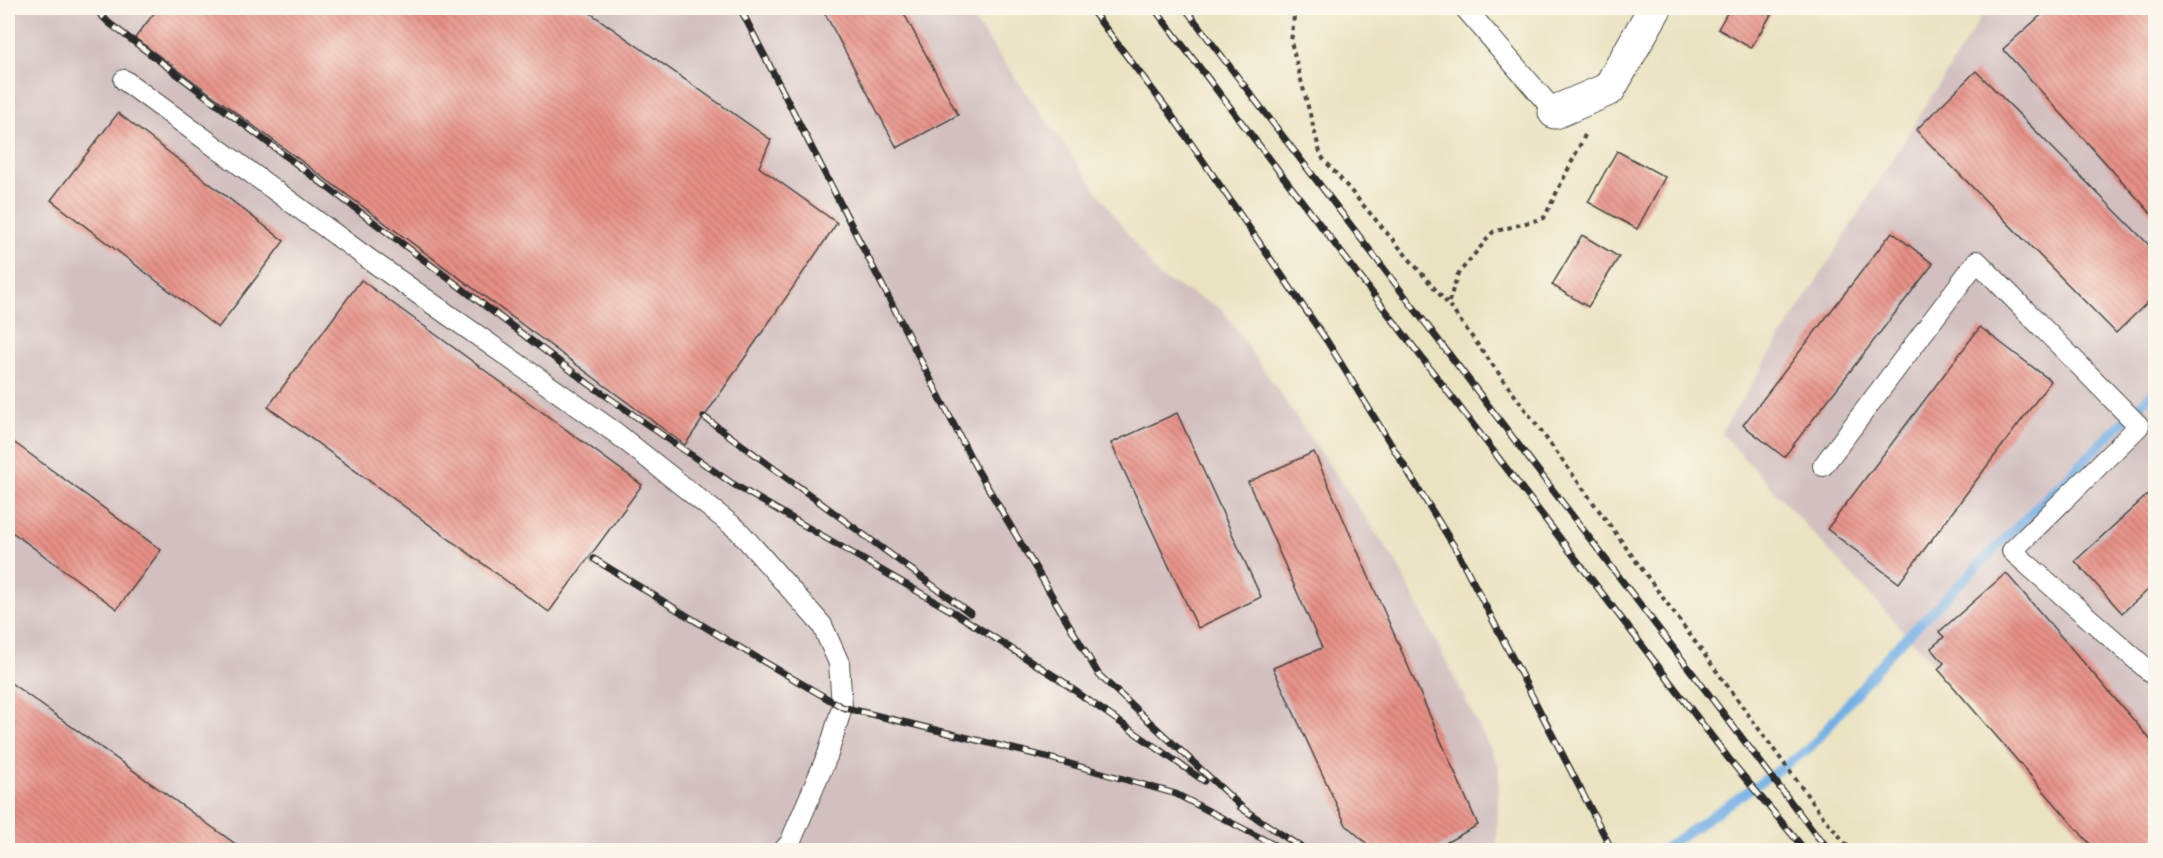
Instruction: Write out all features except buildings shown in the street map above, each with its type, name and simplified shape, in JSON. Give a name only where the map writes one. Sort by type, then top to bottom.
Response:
[{"type":"street","points":[[1556,112],[1609,89],[1655,8]]},
{"type":"lane","points":[[1465,8],[1556,112]]},
{"type":"lane","points":[[124,80],[366,257],[616,433],[738,530],[822,625],[838,663],[842,707],[828,754],[790,843],[784,850]]},
{"type":"lane","points":[[1823,466],[1977,261],[2139,426],[2012,551],[2156,677]]},
{"type":"path","points":[[1295,8],[1291,42],[1321,156],[1448,304],[1821,814],[1851,850]]},
{"type":"path","points":[[1448,304],[1458,274],[1493,232],[1544,218],[1609,89]]},
{"type":"shaded area","points":[[8,8],[965,8],[1159,277],[1222,309],[1396,562],[1499,766],[1497,843],[1480,850],[8,850]]},
{"type":"shaded area","points":[[1987,8],[2155,8],[2155,850],[2095,850],[1938,669],[1721,433]]},
{"type":"waterway","points":[[1662,850],[1810,748],[1892,651],[2156,389]]},
{"type":"railway","points":[[94,8],[109,23],[589,384],[733,484],[955,613],[1067,684]]},
{"type":"railway","points":[[740,8],[975,466],[1099,675],[1246,811]]},
{"type":"railway","points":[[1090,8],[1168,110],[1327,341],[1457,551],[1612,850]]},
{"type":"railway","points":[[1154,8],[1729,759],[1805,850]]},
{"type":"railway","points":[[1185,8],[1816,835],[1830,850]]},
{"type":"railway","points":[[704,417],[970,613]]},
{"type":"railway","points":[[594,559],[842,707],[1046,757],[1176,794],[1284,850]]},
{"type":"railway","points":[[1061,681],[1204,781]]},
{"type":"railway","points":[[1240,807],[1305,850]]}]
